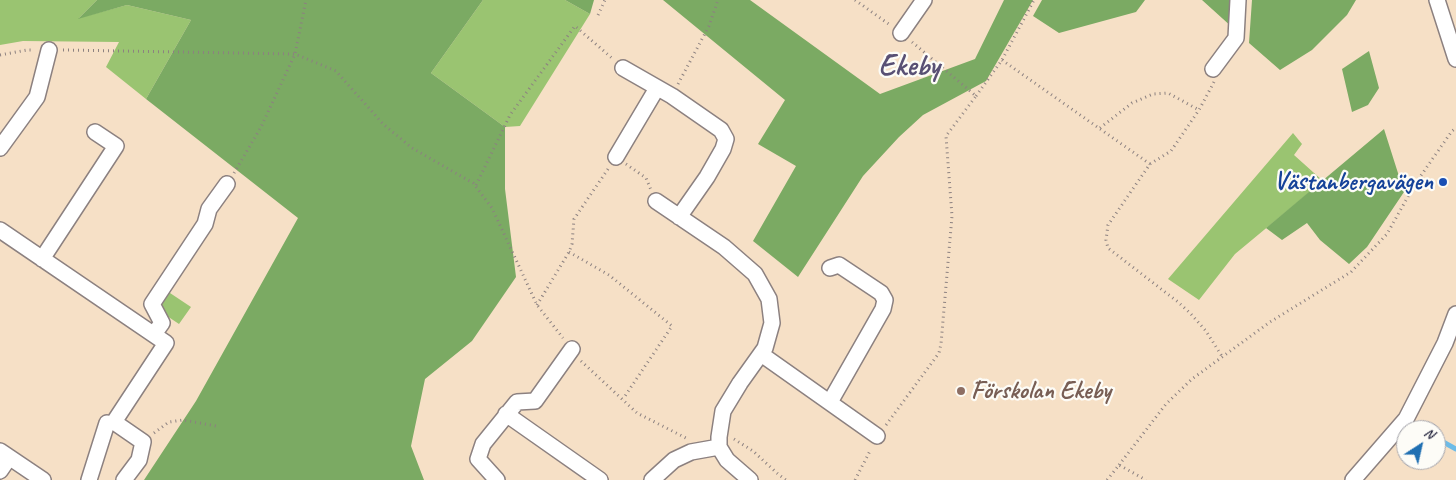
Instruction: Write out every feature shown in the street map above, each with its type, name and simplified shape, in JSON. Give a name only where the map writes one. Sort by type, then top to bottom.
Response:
[{"type":"street","points":[[901,33],[924,0]]},
{"type":"street","points":[[1213,69],[1236,38],[1238,0]]},
{"type":"street","points":[[1437,0],[1456,59]]},
{"type":"street","points":[[0,148],[37,97],[49,50]]},
{"type":"street","points":[[624,68],[672,96],[721,130],[726,139],[723,149],[707,178],[679,217]]},
{"type":"street","points":[[616,157],[657,88]]},
{"type":"street","points":[[42,259],[116,146],[94,132]]},
{"type":"street","points":[[154,334],[162,323],[152,304],[205,224],[209,209],[227,184]]},
{"type":"street","points":[[656,201],[724,248],[755,274],[769,299],[772,323],[765,348],[723,411],[719,442],[727,460],[750,480]]},
{"type":"street","points":[[0,230],[166,343],[110,422],[89,480]]},
{"type":"street","points":[[830,268],[839,265],[881,292],[885,300],[884,309],[830,402]]},
{"type":"street","points":[[1353,480],[1406,419],[1445,343],[1456,314]]},
{"type":"street","points":[[497,480],[478,459],[483,444],[517,402],[535,400],[572,349]]},
{"type":"street","points":[[761,354],[877,436]]},
{"type":"street","points":[[506,414],[600,480]]},
{"type":"street","points":[[110,422],[143,442],[139,460],[124,480]]},
{"type":"street","points":[[652,480],[674,460],[719,442]]},
{"type":"street","points":[[0,471],[4,454],[43,480]]},
{"type":"path","points":[[227,184],[261,127],[295,54],[306,0]]},
{"type":"path","points":[[598,15],[605,0]]},
{"type":"path","points":[[672,96],[709,26],[718,0]]},
{"type":"path","points":[[856,0],[901,33],[976,96]]},
{"type":"path","points":[[855,480],[877,436],[939,353],[952,216],[946,136],[1002,60],[1034,0]]},
{"type":"path","points":[[475,186],[510,116],[575,26],[624,68]]},
{"type":"path","points":[[0,55],[27,50],[295,54],[336,71],[390,130],[412,148],[474,184],[492,208],[537,305],[582,362],[637,413],[688,439]]},
{"type":"path","points":[[1002,60],[1150,164]]},
{"type":"path","points":[[1213,69],[1214,83],[1199,110],[1171,152],[1150,164],[1108,225],[1106,240],[1108,248],[1190,313],[1206,331],[1223,358]]},
{"type":"path","points":[[1100,128],[1132,103],[1153,94],[1168,93],[1199,110]]},
{"type":"path","points":[[1107,480],[1166,404],[1192,379],[1270,322],[1351,272],[1387,234],[1415,184],[1456,128]]},
{"type":"path","points":[[537,305],[569,252],[572,244],[574,219],[616,157],[646,178],[656,201]]},
{"type":"path","points":[[569,252],[610,275],[672,326],[623,399]]},
{"type":"path","points":[[143,442],[169,422],[183,420],[216,426]]},
{"type":"path","points":[[719,442],[731,438],[753,451],[786,480]]},
{"type":"path","points":[[1119,465],[1146,480]]},
{"type":"green space","points":[[0,0],[97,0],[79,18],[127,5],[191,20],[146,99],[106,67],[119,42],[23,41],[0,45]]},
{"type":"green space","points":[[97,0],[483,0],[431,73],[505,127],[505,189],[516,277],[472,341],[425,379],[411,446],[424,480],[144,480],[196,401],[298,218],[146,99],[191,20],[127,5],[78,19]]},
{"type":"green space","points":[[483,0],[565,0],[590,14],[520,126],[505,127],[431,73]]},
{"type":"green space","points":[[565,0],[594,0],[590,14]]},
{"type":"green space","points":[[663,0],[750,0],[880,94],[975,59],[1004,0],[1033,0],[986,81],[923,115],[899,137],[863,176],[798,277],[753,241],[796,166],[758,144],[785,100]]},
{"type":"green space","points":[[1042,0],[1145,0],[1136,12],[1059,33],[1033,16]]},
{"type":"green space","points":[[1202,0],[1232,0],[1233,28]]},
{"type":"green space","points":[[1252,0],[1356,0],[1347,15],[1312,50],[1280,70],[1249,43]]},
{"type":"green space","points":[[1369,51],[1379,88],[1368,105],[1352,112],[1342,69]]},
{"type":"green space","points":[[1384,129],[1404,192],[1367,247],[1349,264],[1320,240],[1307,223],[1282,240],[1266,228]]},
{"type":"green space","points":[[1293,133],[1302,144],[1294,155],[1323,181],[1235,254],[1199,300],[1168,279]]},
{"type":"green space","points":[[167,291],[191,307],[179,324],[167,316],[159,303]]},
{"type":"waterway","points":[[1446,444],[1456,449]]},
{"type":"place","name":"Västanbergavägen","points":[[1443,182]]},
{"type":"place","name":"Förskolan Ekeby","points":[[961,391]]},
{"type":"district","name":"Ekeby","points":[[909,67]]}]
